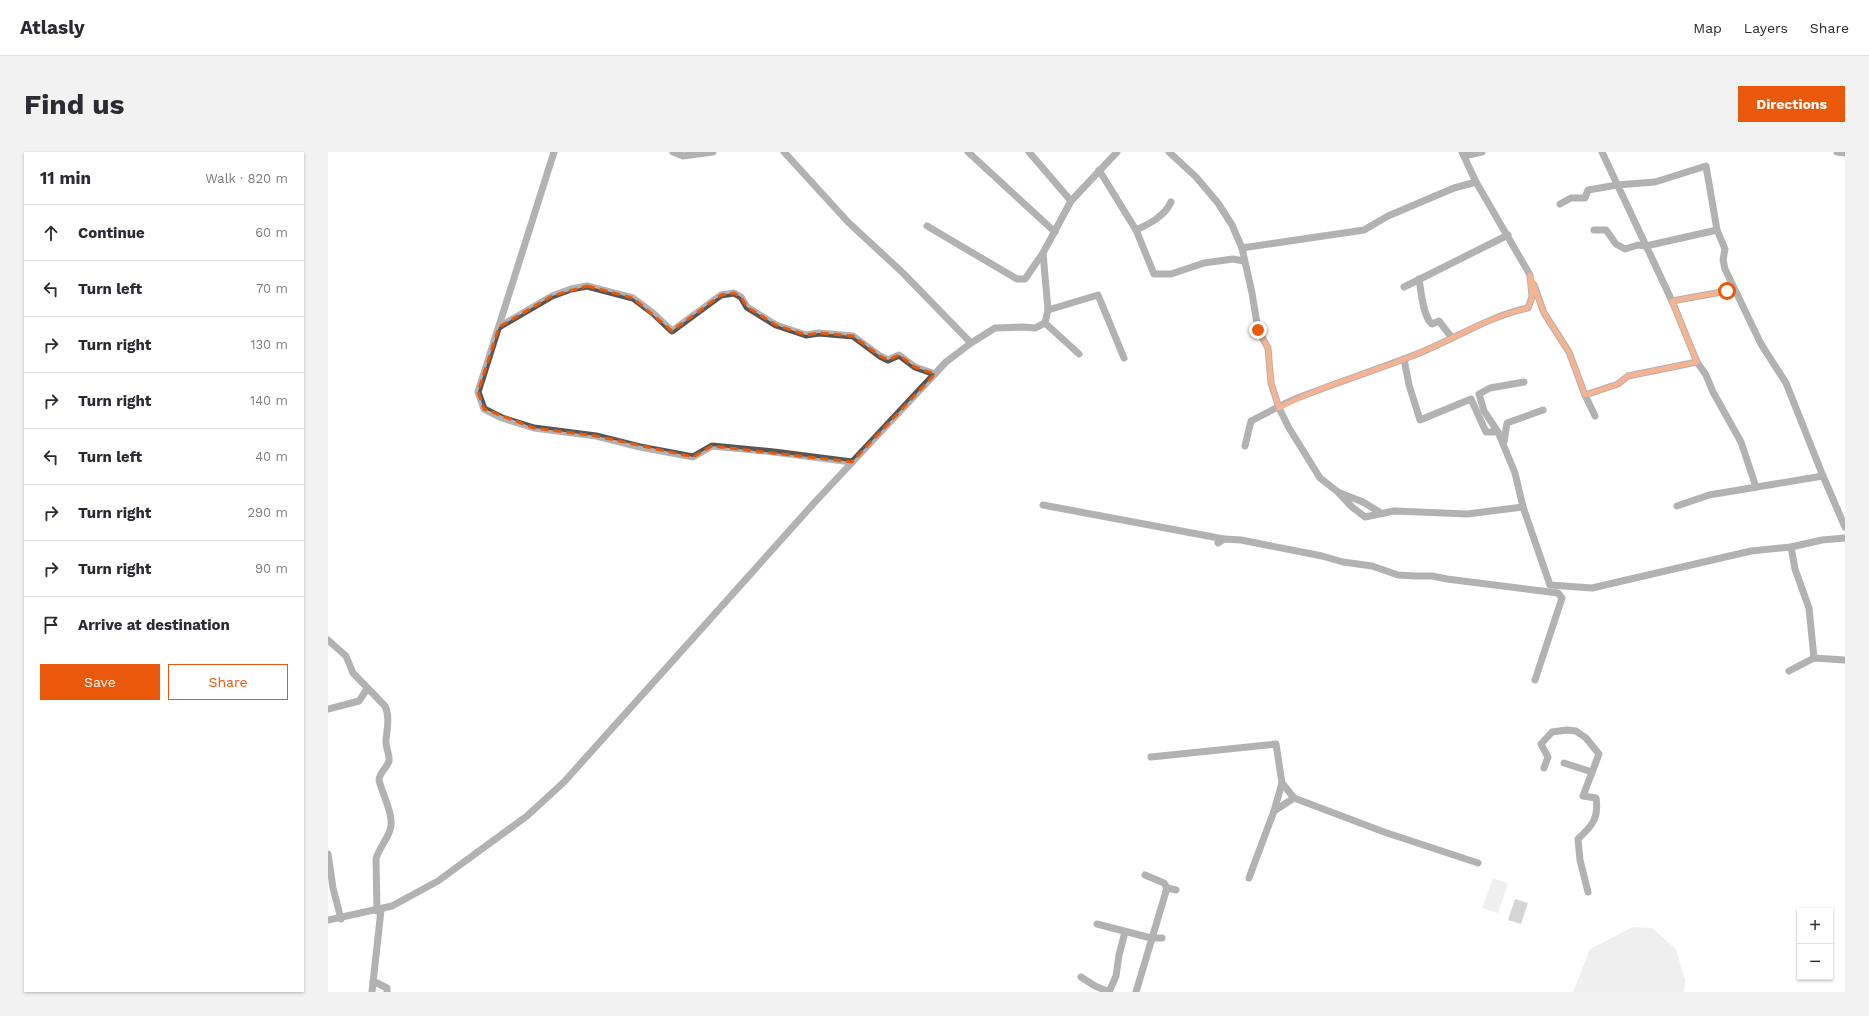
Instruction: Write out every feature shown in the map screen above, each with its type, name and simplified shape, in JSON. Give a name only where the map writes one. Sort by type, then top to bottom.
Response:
[{"type":"street","points":[[554,152],[478,392],[484,409],[502,418],[534,428],[596,436],[640,447],[693,456],[712,446],[852,462]]},
{"type":"street","points":[[673,152],[683,156],[713,152]]},
{"type":"street","points":[[784,152],[848,222],[903,273],[971,343]]},
{"type":"street","points":[[968,152],[1055,232]]},
{"type":"street","points":[[1029,152],[1071,202]]},
{"type":"street","points":[[927,226],[1017,279],[1025,279],[1043,253],[1071,202],[1117,152]]},
{"type":"street","points":[[1169,152],[1196,177],[1218,203],[1232,225],[1242,248],[1258,330],[1268,348],[1271,382],[1279,408],[1289,428],[1320,478],[1338,492],[1352,507],[1365,517],[1394,511],[1467,514],[1522,507]]},
{"type":"street","points":[[1482,152],[1463,154],[1476,182],[1530,275],[1544,313],[1569,352],[1585,395],[1595,416]]},
{"type":"street","points":[[1602,152],[1672,301],[1697,362],[1706,375],[1713,392],[1741,442],[1756,487]]},
{"type":"street","points":[[1837,152],[1845,153]]},
{"type":"street","points":[[1560,204],[1571,198],[1585,198],[1588,190],[1617,185],[1655,182],[1706,166],[1717,230],[1725,249],[1723,260],[1725,269],[1761,344],[1786,383],[1822,476],[1845,526]]},
{"type":"street","points":[[1099,170],[1136,230],[1154,274],[1171,274],[1212,262],[1233,259],[1244,261]]},
{"type":"street","points":[[1242,248],[1364,230],[1388,216],[1454,188],[1476,182]]},
{"type":"street","points":[[1136,230],[1150,224],[1169,208],[1172,202]]},
{"type":"street","points":[[1594,230],[1606,230],[1616,244],[1625,249],[1638,245],[1646,246],[1717,230]]},
{"type":"street","points":[[1404,287],[1508,235]]},
{"type":"street","points":[[328,920],[341,919],[392,906],[438,882],[511,829],[559,787],[852,462],[946,362],[971,343],[995,328],[1035,328],[1045,322],[1048,310],[1043,253]]},
{"type":"street","points":[[1245,446],[1251,421],[1299,397],[1404,359],[1507,313],[1528,308],[1532,297],[1530,275]]},
{"type":"street","points":[[1419,279],[1424,311],[1429,323],[1432,324],[1440,321],[1452,338]]},
{"type":"street","points":[[499,327],[552,296],[571,289],[587,286],[633,298],[653,313],[672,332],[721,294],[734,292],[741,297],[747,307],[776,325],[806,335],[819,333],[853,336],[880,356],[888,360],[899,355],[915,367],[935,374]]},
{"type":"street","points":[[1672,301],[1727,291],[1736,293]]},
{"type":"street","points":[[1048,310],[1098,294],[1124,358]]},
{"type":"street","points":[[1045,322],[1079,354]]},
{"type":"street","points":[[1404,359],[1409,385],[1420,420],[1471,399],[1486,432],[1498,432]]},
{"type":"street","points":[[1585,395],[1618,384],[1628,376],[1697,362]]},
{"type":"street","points":[[1524,382],[1490,388],[1479,394],[1484,411],[1504,442],[1515,473],[1522,507],[1550,585],[1592,588],[1751,552],[1791,547],[1822,540],[1845,538]]},
{"type":"street","points":[[1504,442],[1507,423],[1543,410]]},
{"type":"street","points":[[1677,506],[1709,495],[1822,476]]},
{"type":"street","points":[[1338,492],[1363,502],[1381,513]]},
{"type":"street","points":[[1043,505],[1221,541],[1241,540],[1322,556],[1344,562],[1372,566],[1398,575],[1432,576],[1558,593],[1562,598],[1535,680]]},
{"type":"street","points":[[1791,547],[1795,569],[1809,608],[1814,658]]},
{"type":"street","points":[[328,640],[346,656],[353,673],[385,706],[388,724],[386,740],[389,762],[379,777],[379,780],[388,805],[391,828],[378,851],[376,859],[379,910],[372,992]]},
{"type":"street","points":[[1789,671],[1814,658],[1845,660]]},
{"type":"street","points":[[328,709],[359,701],[367,689]]},
{"type":"street","points":[[1544,768],[1548,757],[1541,744],[1552,732],[1567,730],[1576,732],[1586,738],[1599,754],[1584,796],[1596,798],[1598,811],[1590,828],[1578,839],[1580,860],[1588,892]]},
{"type":"street","points":[[1151,757],[1276,744],[1282,782],[1274,811],[1249,878]]},
{"type":"street","points":[[1564,763],[1592,772]]},
{"type":"street","points":[[1282,782],[1294,798],[1384,832],[1478,863]]},
{"type":"street","points":[[1274,811],[1294,798]]},
{"type":"street","points":[[328,854],[333,888],[341,919]]},
{"type":"street","points":[[1136,992],[1167,888],[1164,882],[1145,875]]},
{"type":"street","points":[[1167,888],[1176,890]]},
{"type":"street","points":[[1097,924],[1151,938],[1162,938]]},
{"type":"street","points":[[1081,977],[1095,986],[1110,992],[1116,976],[1119,955],[1125,932]]},
{"type":"street","points":[[373,980],[387,988],[387,992]]},
{"type":"highlighted area","points":[[587,286],[633,298],[672,331],[721,295],[734,293],[741,297],[747,307],[776,325],[806,335],[819,333],[853,336],[880,356],[888,360],[899,355],[915,367],[935,374],[852,462],[712,446],[693,457],[596,436],[534,428],[484,409],[478,392],[499,327],[552,296]]},
{"type":"shaded area","points":[[1493,878],[1508,884],[1498,913],[1482,908]]},
{"type":"shaded area","points":[[1515,899],[1528,903],[1521,924],[1508,920]]},
{"type":"shaded area","points":[[1633,927],[1652,928],[1676,949],[1685,980],[1684,992],[1573,992],[1590,949]]},
{"type":"route","points":[[1258,330],[1268,348],[1271,382],[1279,408],[1299,397],[1425,351],[1474,326],[1507,313],[1528,308],[1532,297],[1530,275],[1544,313],[1569,352],[1585,395],[1604,387],[1618,384],[1628,376],[1697,362],[1672,301],[1727,291]]}]
